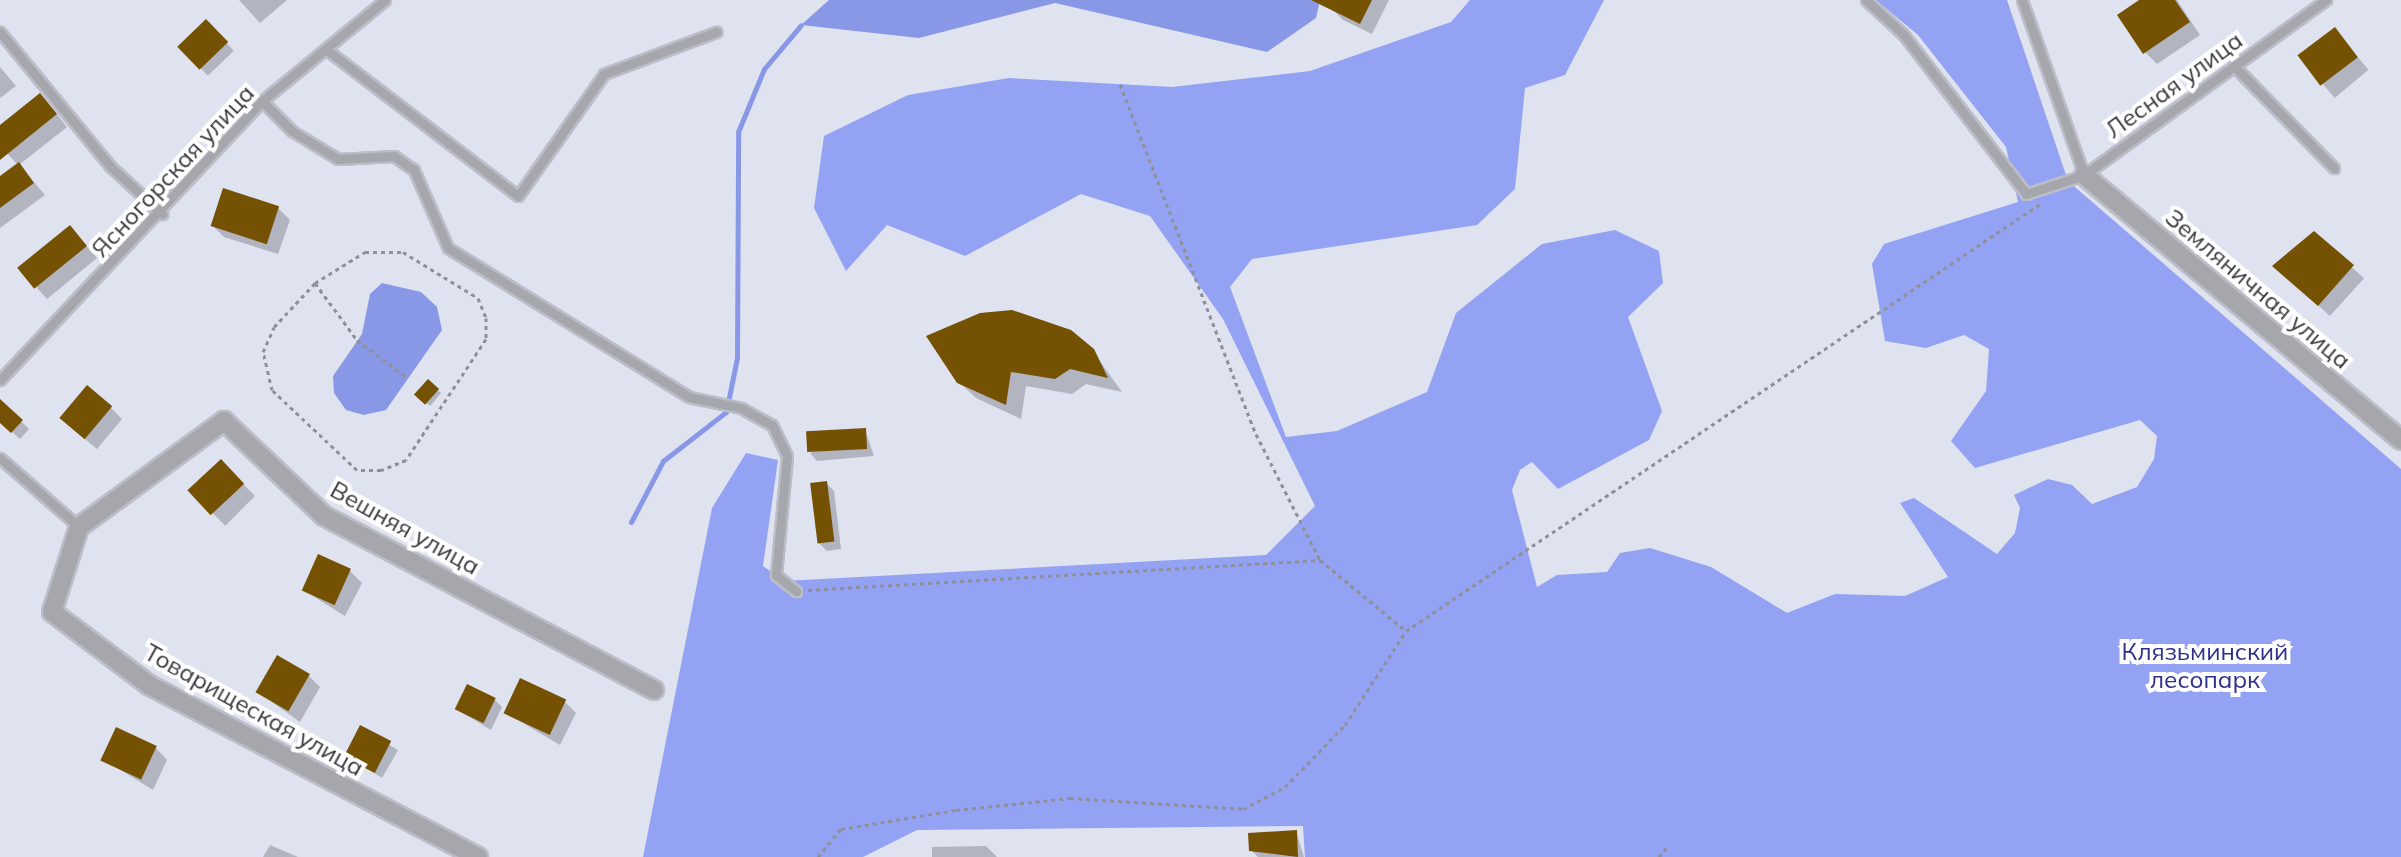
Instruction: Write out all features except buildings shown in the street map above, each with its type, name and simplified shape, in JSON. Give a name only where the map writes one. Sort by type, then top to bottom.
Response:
[{"type":"street","name":"Земляничная улица","points":[[2084,175],[2401,440]]},
{"type":"street","name":"Вешняя улица","points":[[79,527],[224,421],[324,516],[654,690]]},
{"type":"street","name":"Товарищеская улица","points":[[79,527],[52,612],[149,685],[478,857]]},
{"type":"lane","name":"Ясногорская улица","points":[[0,380],[162,214],[262,101],[385,0]]},
{"type":"lane","name":"Лесная улица","points":[[1866,0],[1903,34],[2026,194],[2084,175],[2326,0]]},
{"type":"lane","points":[[2022,0],[2084,175]]},
{"type":"lane","points":[[0,32],[110,166],[162,214]]},
{"type":"lane","points":[[327,50],[518,196],[604,74],[716,32]]},
{"type":"lane","points":[[2234,66],[2334,168]]},
{"type":"lane","points":[[262,101],[292,131],[338,159],[394,156],[425,185],[433,224],[448,248],[689,397],[741,408],[783,440],[776,575],[796,591]]},
{"type":"lane","points":[[0,458],[79,527]]},
{"type":"path","points":[[1120,84],[1256,434],[1320,560],[1406,631]]},
{"type":"path","points":[[818,857],[841,829],[970,808],[1070,798],[1243,809],[1285,787],[1345,725],[1406,631],[2045,201]]},
{"type":"path","points":[[365,252],[403,252],[478,298],[486,339],[406,460],[357,470],[272,390],[263,352],[274,327],[315,283],[365,252]]},
{"type":"path","points":[[315,283],[357,340],[405,376]]},
{"type":"path","points":[[796,591],[1320,560]]},
{"type":"path","points":[[1659,857],[1668,846]]},
{"type":"green space","name":"Клязьминский лесопарк","points":[[1470,0],[1604,0],[1565,75],[1525,88],[1515,189],[1477,225],[1252,259],[1230,287],[1286,437],[1337,431],[1427,392],[1456,313],[1542,244],[1615,230],[1659,251],[1663,283],[1628,317],[1662,411],[1649,440],[1558,489],[1532,462],[1520,470],[1512,490],[1537,587],[1557,575],[1607,572],[1620,553],[1650,548],[1711,567],[1787,613],[1835,594],[1905,596],[1948,577],[1900,503],[1914,498],[1997,554],[2015,533],[2020,508],[2014,495],[2048,479],[2072,485],[2092,504],[2137,487],[2154,459],[2157,436],[2140,420],[1975,468],[1951,441],[1986,391],[1989,349],[1964,335],[1926,348],[1885,341],[1872,264],[1884,244],[2018,202],[2006,147],[1918,35],[1876,0],[2007,0],[2068,181],[2401,469],[2401,857],[1305,857],[1303,826],[917,830],[863,857],[643,857],[712,508],[746,453],[778,460],[763,566],[784,581],[1266,555],[1315,506],[1223,319],[1150,216],[1081,194],[965,256],[887,225],[846,271],[814,208],[824,136],[908,95],[1009,78],[1172,87],[1310,71],[1451,22]]},
{"type":"shaded area","points":[[829,0],[1320,0],[1316,18],[1267,52],[1055,3],[919,38],[801,25]]},
{"type":"shaded area","points":[[382,283],[421,292],[437,307],[442,330],[386,410],[364,415],[346,410],[334,393],[333,376],[362,334],[370,294]]},
{"type":"waterway","points":[[631,522],[663,461],[726,412],[737,358],[738,132],[764,69],[801,25]]}]
